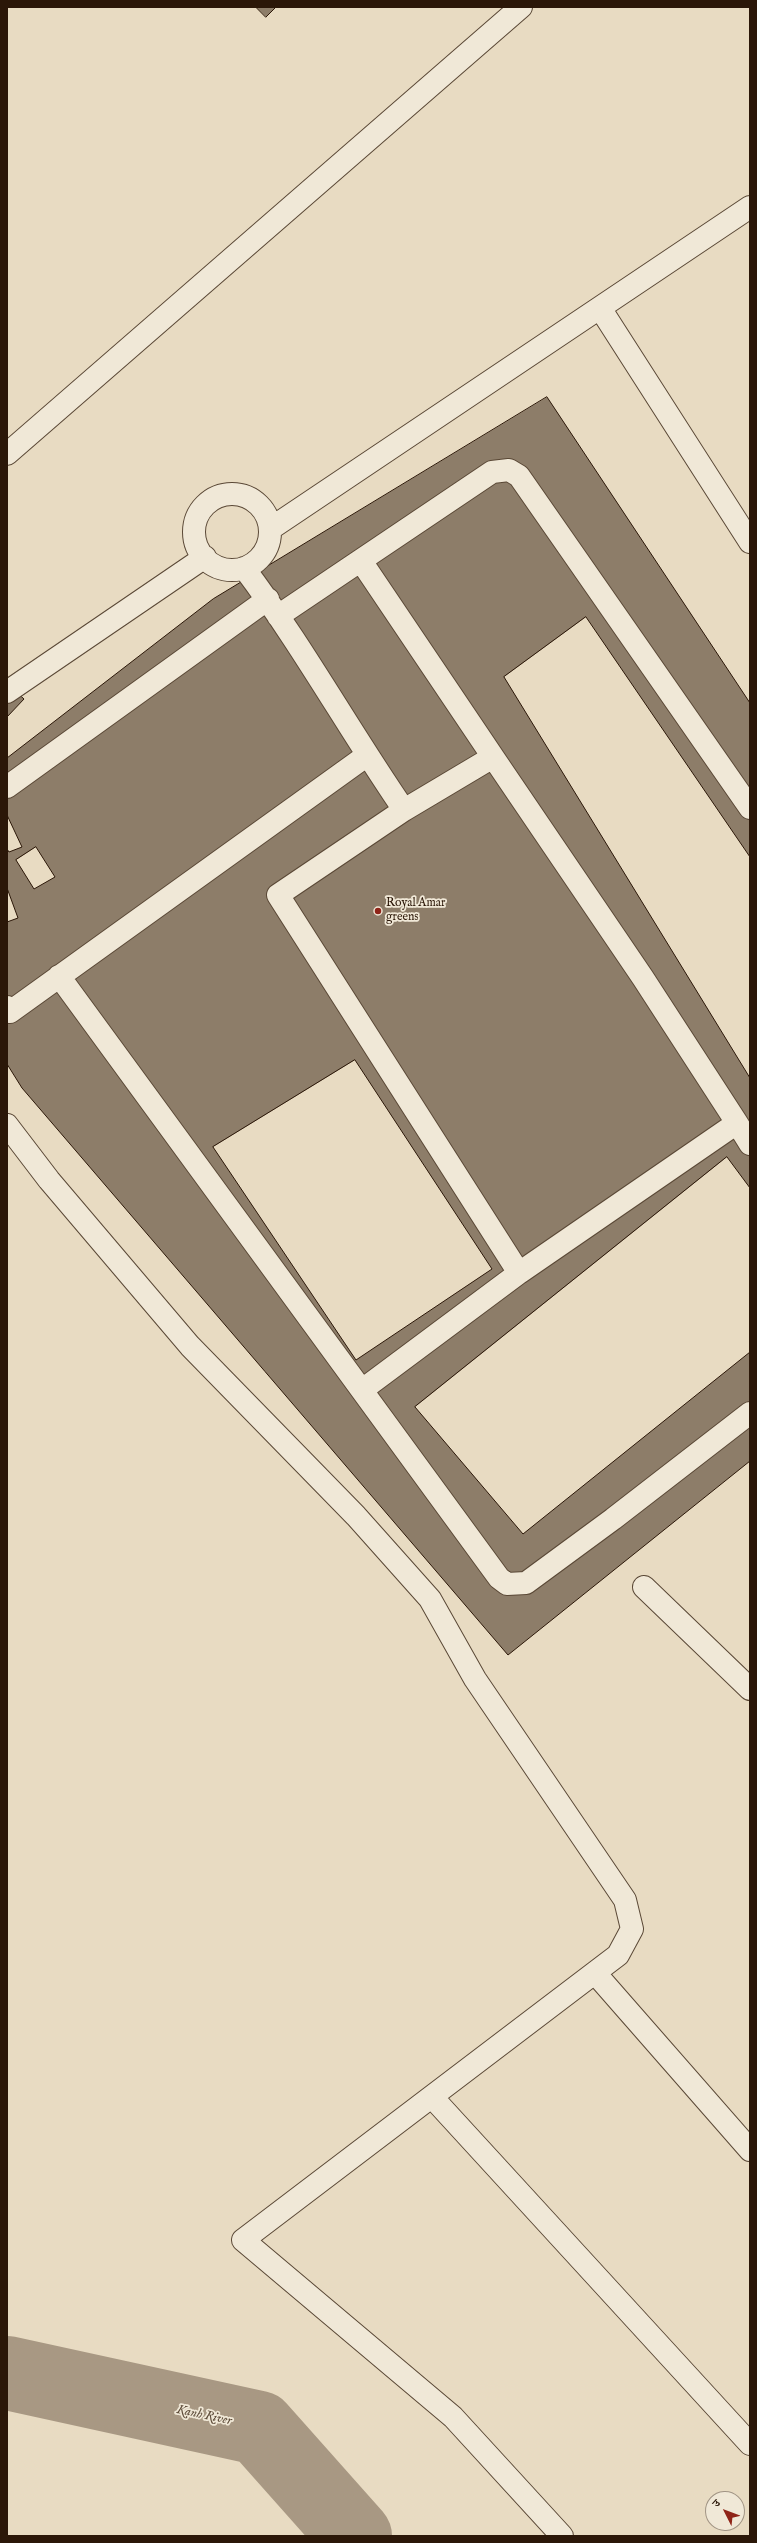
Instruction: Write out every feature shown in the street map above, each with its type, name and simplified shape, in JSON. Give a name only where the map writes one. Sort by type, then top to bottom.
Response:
[{"type":"street","points":[[7,454],[521,7]]},
{"type":"street","points":[[270,529],[750,207]]},
{"type":"street","points":[[600,308],[750,542]]},
{"type":"street","points":[[7,786],[273,608],[361,561],[492,472],[509,470],[519,476],[750,808]]},
{"type":"street","points":[[237,494],[250,498],[260,506],[268,517],[270,529],[268,542],[263,554],[254,563],[244,568],[232,570],[220,568],[205,557],[196,543],[194,531],[196,519],[202,508],[212,500],[225,495],[237,494]]},
{"type":"street","points":[[7,692],[205,557]]},
{"type":"street","points":[[361,561],[643,978],[750,1144]]},
{"type":"street","points":[[244,568],[273,608],[366,756],[404,810]]},
{"type":"street","points":[[7,1008],[10,1012],[366,756]]},
{"type":"street","points":[[493,756],[404,810],[278,895],[519,1273]]},
{"type":"street","points":[[59,976],[499,1578],[507,1584],[517,1585],[526,1583],[613,1519],[750,1413]]},
{"type":"street","points":[[362,1390],[519,1273],[737,1123]]},
{"type":"street","points":[[7,1124],[49,1180],[190,1346],[356,1516],[430,1599],[475,1679],[625,1900],[632,1929],[618,1955],[243,2240],[453,2417],[562,2536]]},
{"type":"street","points":[[644,1587],[750,1689]]},
{"type":"street","points":[[595,1973],[750,2150]]},
{"type":"street","points":[[432,2097],[750,2444]]},
{"type":"building","points":[[256,7],[276,7],[266,17]]},
{"type":"building","name":"Royal Amar greens","points":[[547,397],[750,703],[750,1461],[508,1655],[22,1088],[7,1064],[7,758],[213,599]]},
{"type":"building","points":[[586,617],[750,857],[750,1078],[504,677]]},
{"type":"building","points":[[12,688],[24,699],[7,717],[7,694]]},
{"type":"building","points":[[7,815],[22,847],[9,852],[7,849]]},
{"type":"building","points":[[36,847],[55,877],[34,889],[16,860]]},
{"type":"building","points":[[7,888],[18,918],[7,922]]},
{"type":"building","points":[[355,1060],[492,1269],[356,1360],[213,1147]]},
{"type":"building","points":[[727,1157],[750,1188],[750,1352],[523,1534],[415,1407]]},
{"type":"waterway","name":"Kanh River","points":[[7,2373],[259,2428],[355,2536]]},
{"type":"place","name":"Royal Amar greens","points":[[378,911]]}]
